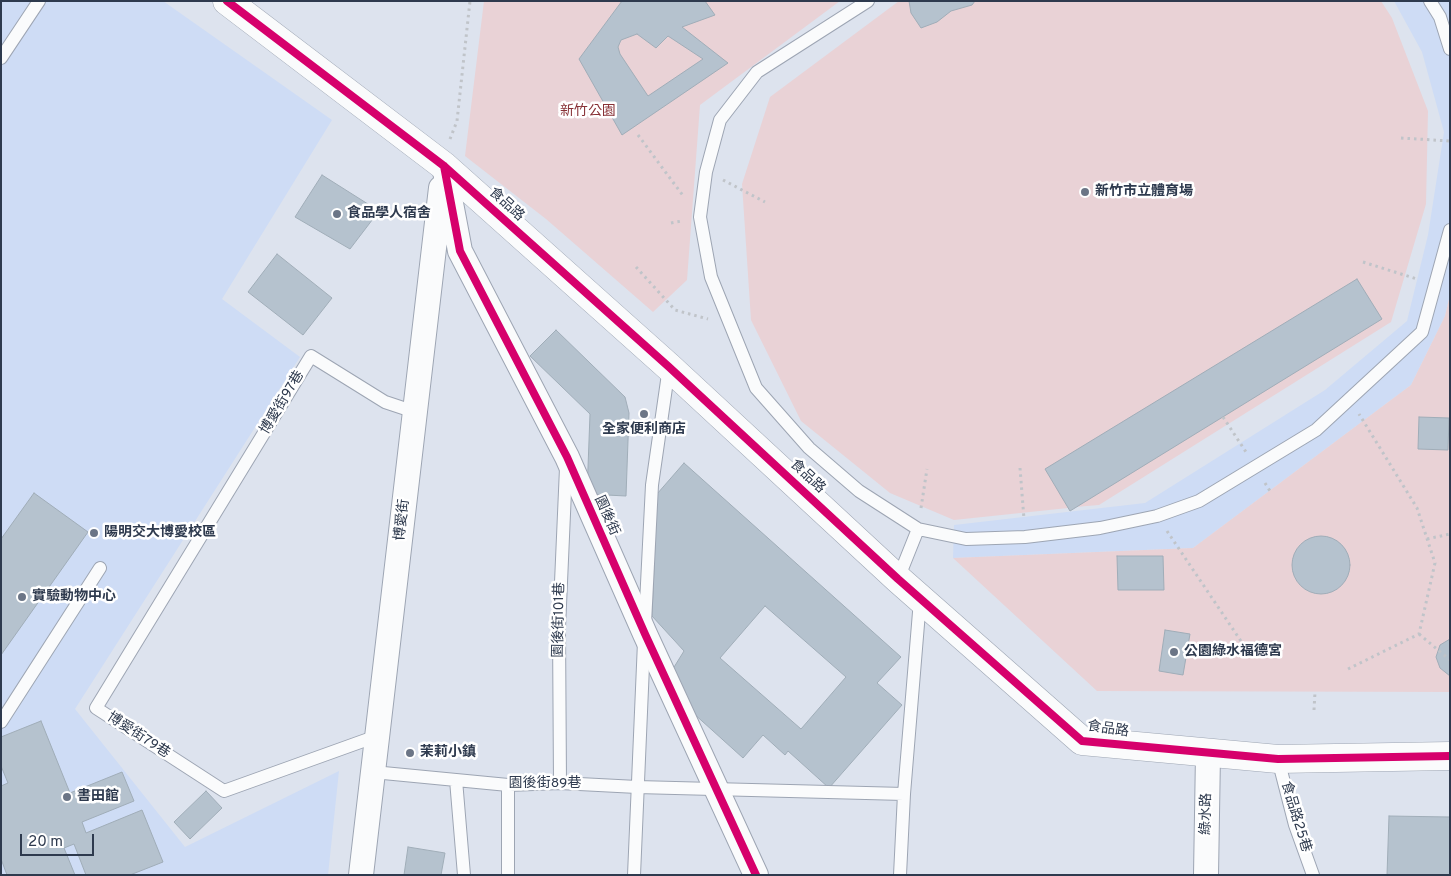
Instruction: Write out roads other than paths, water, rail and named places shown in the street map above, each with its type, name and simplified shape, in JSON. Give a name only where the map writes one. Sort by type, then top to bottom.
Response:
[{"type":"street","name":"食品路","points":[[226,1],[444,166],[669,367],[898,579],[1082,741],[1278,759],[1450,756]]},
{"type":"street","name":"博愛街","points":[[360,875],[374,772],[444,166]]},
{"type":"street","name":"園後街","points":[[444,166],[460,251],[567,457],[645,634],[756,875]]},
{"type":"street","name":"綠水路","points":[[1206,875],[1208,754]]},
{"type":"lane","points":[[1,58],[39,1]]},
{"type":"lane","points":[[868,1],[757,72],[720,120],[706,172],[700,217],[711,277],[756,388],[809,448],[859,491],[918,528],[966,539],[1025,537],[1100,528],[1157,516],[1200,502],[1316,430],[1422,332],[1450,230]]},
{"type":"lane","points":[[1430,1],[1440,16],[1450,49]]},
{"type":"lane","name":"博愛街97巷","points":[[209,526],[311,356],[385,402],[415,412]]},
{"type":"lane","points":[[634,875],[652,485],[669,367]]},
{"type":"lane","name":"園後街101巷","points":[[560,783],[559,628],[567,457]]},
{"type":"lane","name":"博愛街79巷","points":[[209,526],[96,708],[224,791],[377,736]]},
{"type":"lane","points":[[898,579],[918,528]]},
{"type":"lane","points":[[1,722],[100,568]]},
{"type":"lane","points":[[900,875],[904,794],[920,598]]},
{"type":"lane","name":"食品路25巷","points":[[1278,759],[1295,825],[1313,875]]},
{"type":"lane","name":"園後街89巷","points":[[374,772],[508,785],[560,783],[637,787],[904,794]]},
{"type":"lane","points":[[456,780],[464,875]]},
{"type":"lane","points":[[508,785],[508,875]]},
{"type":"place","name":"新竹市立體育場","points":[[1085,192]]},
{"type":"place","name":"食品學人宿舍","points":[[337,214]]},
{"type":"place","name":"全家便利商店","points":[[644,414]]},
{"type":"place","name":"陽明交大博愛校區","points":[[94,533]]},
{"type":"place","name":"實驗動物中心","points":[[22,597]]},
{"type":"place","name":"公園綠水福德宮","points":[[1174,652]]},
{"type":"place","name":"茉莉小鎮","points":[[410,753]]},
{"type":"place","name":"書田館","points":[[67,797]]},
{"type":"park label","name":"新竹公園","points":[[588,112]]}]
